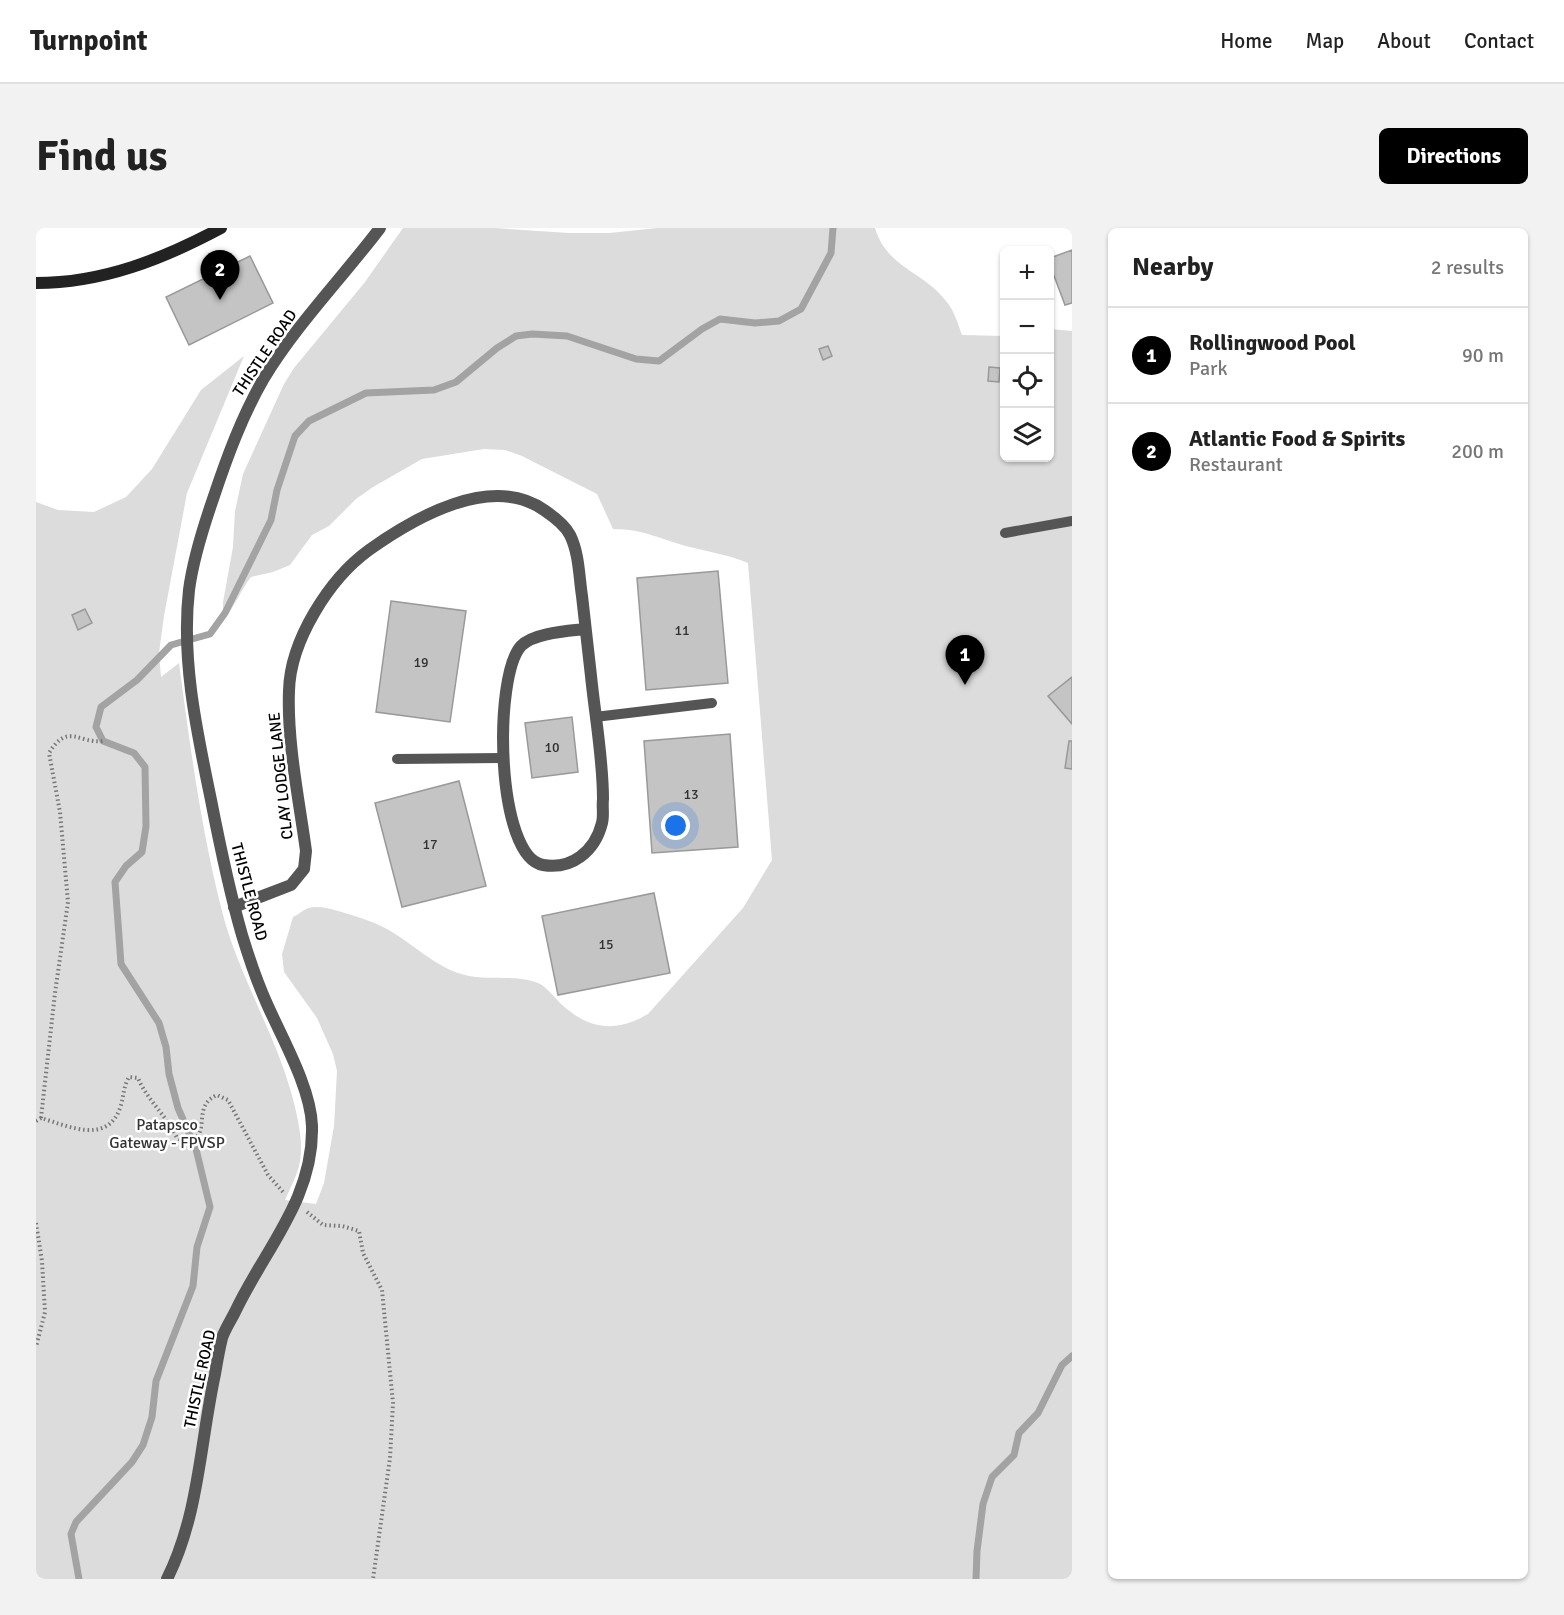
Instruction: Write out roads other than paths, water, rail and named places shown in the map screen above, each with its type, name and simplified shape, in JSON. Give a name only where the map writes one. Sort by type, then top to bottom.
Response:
[{"type":"main road","points":[[36,283],[98,277],[140,266],[221,228]]},
{"type":"street","name":"THISTLE ROAD","points":[[167,1579],[187,1534],[223,1338],[244,1293],[301,1194],[312,1124],[304,1089],[266,1001],[226,878],[194,707],[188,634],[189,591],[199,543],[243,416],[266,375],[298,329],[380,228]]},
{"type":"street","name":"CLAY LODGE LANE","points":[[234,907],[291,885],[304,869],[306,851],[290,727],[288,688],[296,655],[314,613],[336,582],[361,556],[388,537],[452,503],[480,497],[505,495],[533,502],[553,516],[570,534],[578,560],[603,783],[602,822],[594,842],[583,857],[562,864],[540,865],[525,853],[516,835],[502,758],[504,707],[511,666],[521,646],[534,638],[585,629]]},
{"type":"lane","points":[[1005,533],[1072,521]]},
{"type":"lane","points":[[595,717],[712,703]]},
{"type":"lane","points":[[397,759],[502,758]]},
{"type":"waterway","points":[[79,1579],[71,1534],[76,1522],[132,1462],[143,1445],[152,1417],[156,1381],[193,1286],[197,1247],[210,1207],[196,1149],[178,1108],[159,1023],[121,964],[115,882],[126,866],[142,852],[146,826],[145,767],[134,753],[103,741],[96,727],[101,707],[137,680],[171,645],[210,634],[225,613],[271,520],[277,490],[295,436],[309,421],[366,393],[434,390],[456,382],[497,348],[516,336],[532,334],[567,336],[636,359],[659,361],[702,329],[720,319],[755,323],[779,321],[801,309],[831,253],[833,228]]},
{"type":"waterway","points":[[976,1579],[983,1504],[992,1477],[1014,1455],[1019,1433],[1038,1413],[1062,1365],[1072,1356]]},
{"type":"place","name":"Atlantic Food & Spirits","points":[[220,300]]},
{"type":"place","name":"Rollingwood Pool","points":[[965,685]]},
{"type":"park label","name":"Patapsco Gateway - FPVSP","points":[[167,1134]]}]
